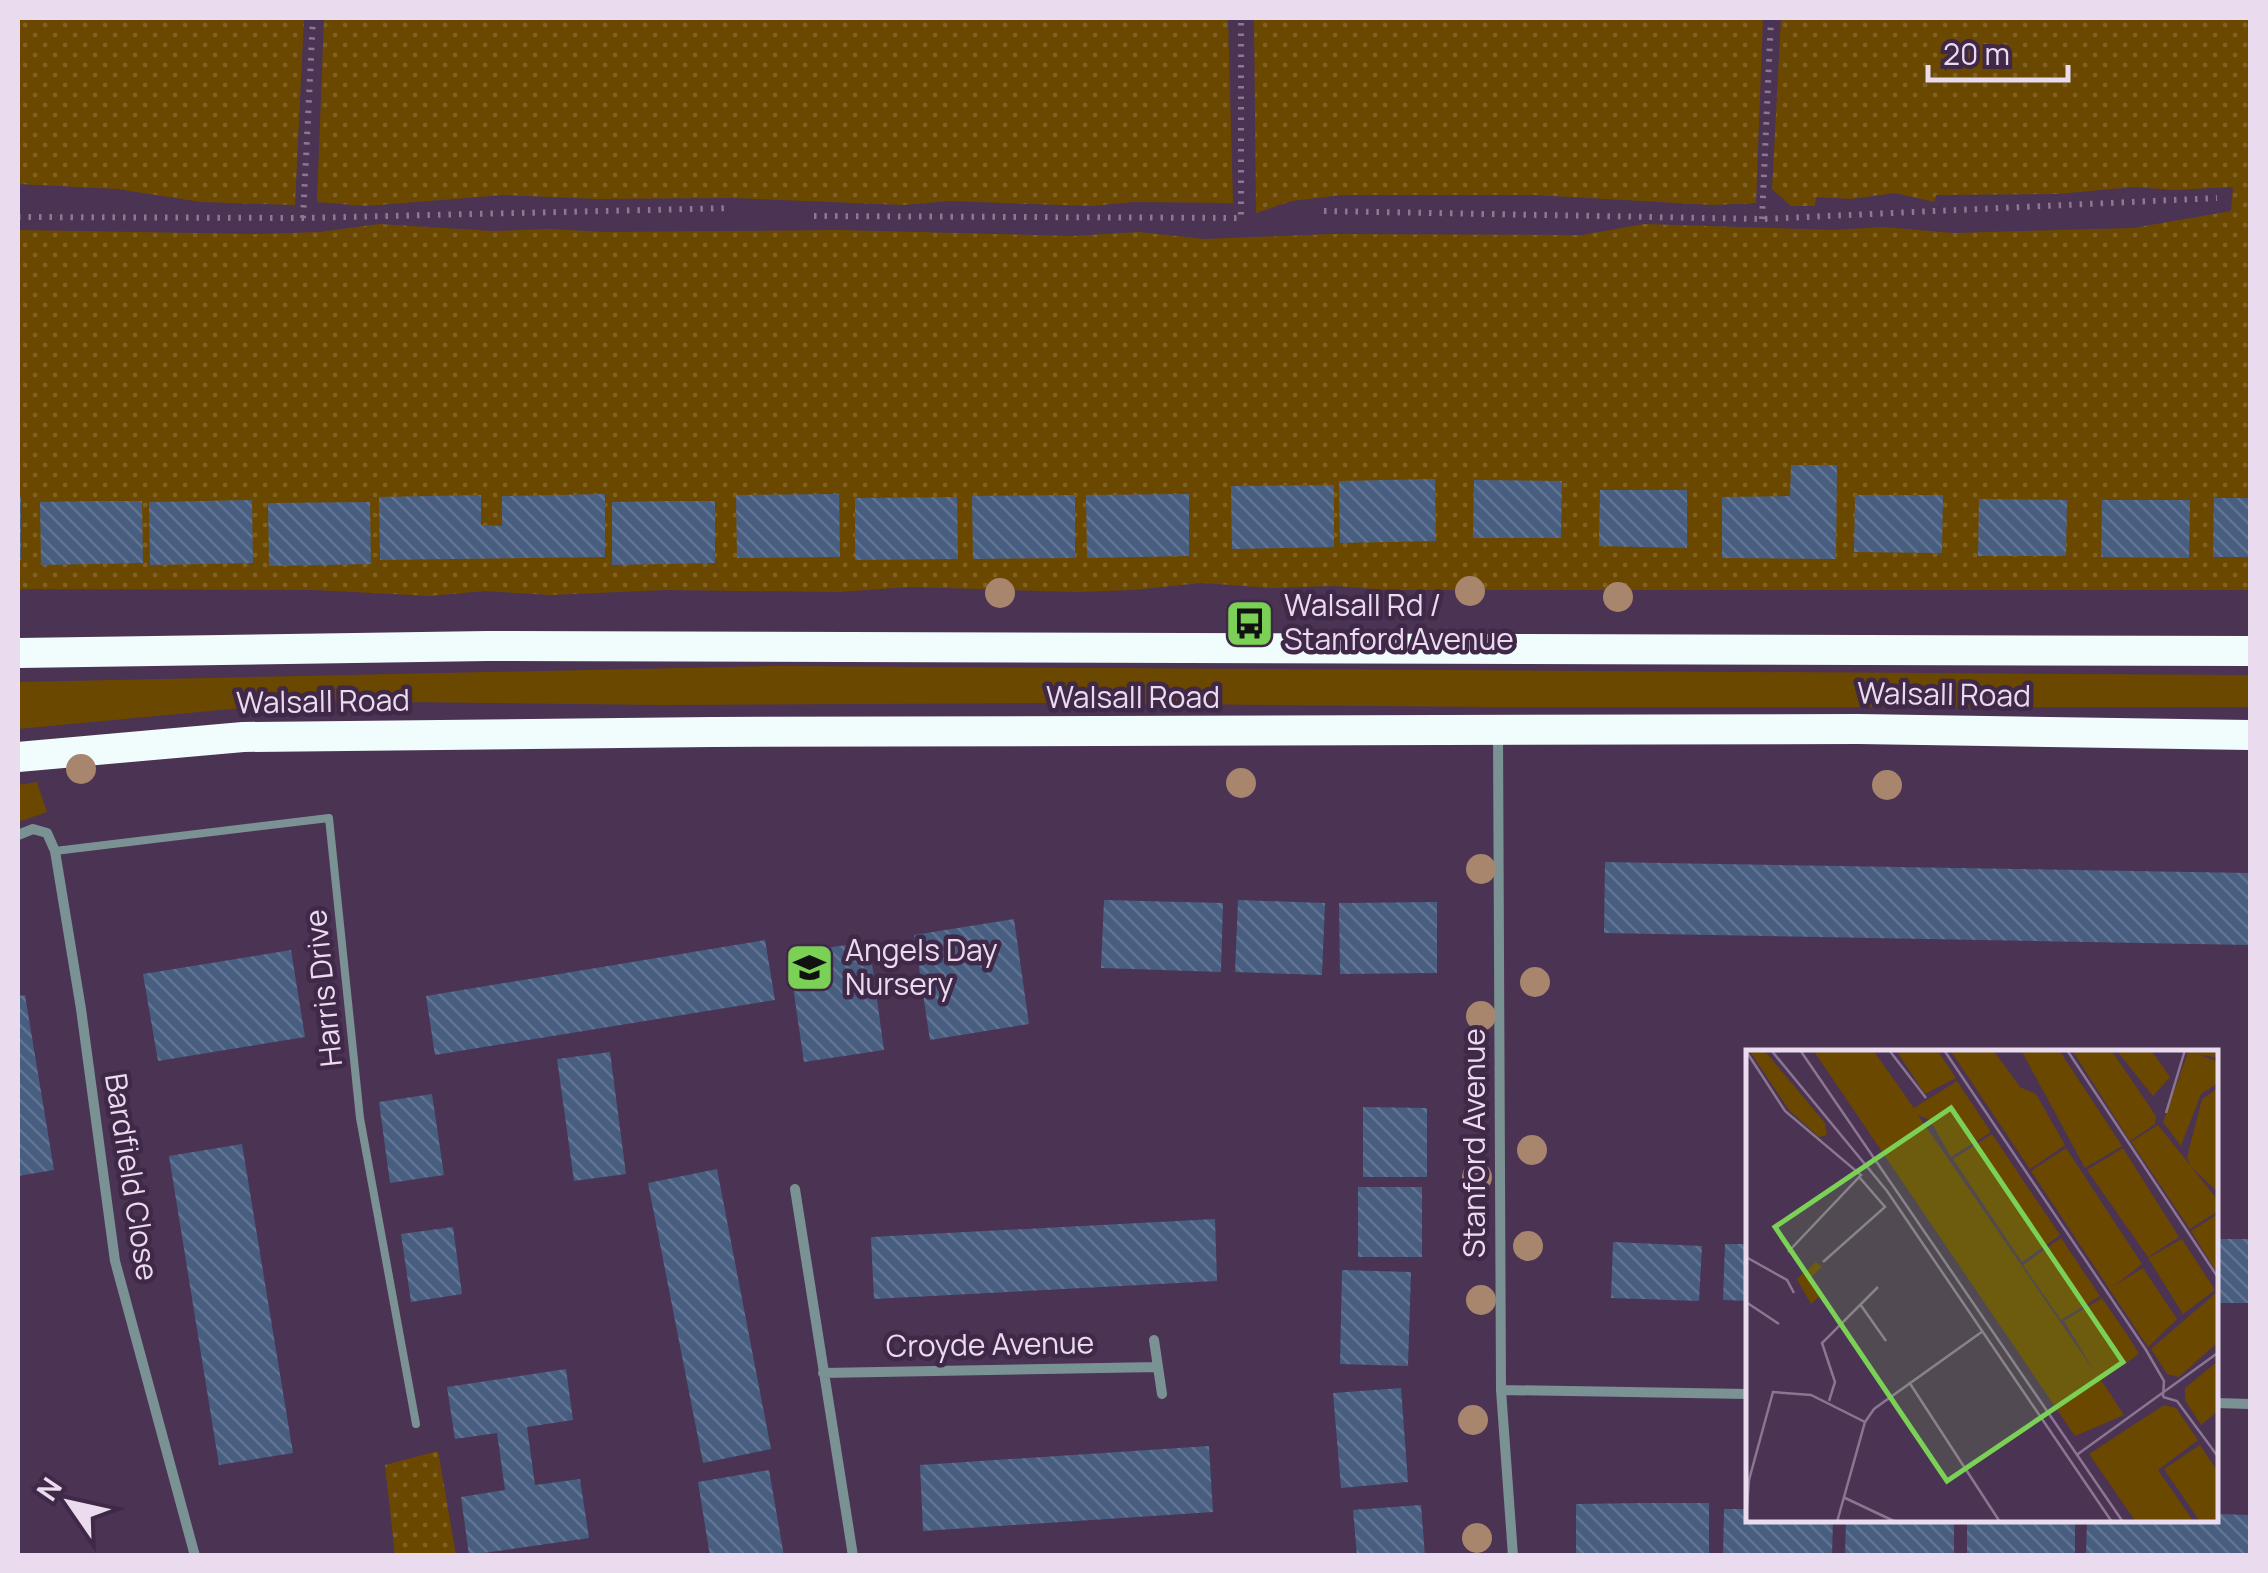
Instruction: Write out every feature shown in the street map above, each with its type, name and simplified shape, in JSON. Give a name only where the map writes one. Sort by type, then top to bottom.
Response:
[{"type":"highway","name":"Walsall Road","points":[[18,652],[488,646],[2250,651]]},
{"type":"highway","name":"Walsall Road","points":[[18,757],[243,737],[1498,729],[1858,729],[2250,736]]},
{"type":"street","name":"Stanford Avenue","points":[[1498,729],[1501,1390],[1513,1556]]},
{"type":"street","points":[[18,836],[40,830],[47,833],[55,850]]},
{"type":"street","name":"Bardfield Close","points":[[55,850],[81,1009],[114,1261],[195,1556]]},
{"type":"street","points":[[795,1190],[853,1556]]},
{"type":"street","points":[[1154,1340],[1162,1394]]},
{"type":"street","name":"Croyde Avenue","points":[[823,1373],[1158,1366]]},
{"type":"street","points":[[1501,1390],[1746,1394]]},
{"type":"street","points":[[2218,1403],[2250,1404]]},
{"type":"lane","name":"Harris Drive","points":[[55,850],[329,818],[360,1118],[416,1424]]},
{"type":"path","points":[[303,218],[312,18]]},
{"type":"path","points":[[814,216],[1241,218],[1241,18]]},
{"type":"path","points":[[1762,219],[1771,18]]},
{"type":"path","points":[[1324,211],[1762,219],[2218,198]]},
{"type":"path","points":[[18,217],[303,218],[732,208]]},
{"type":"shaded area","points":[[18,18],[304,18],[295,205],[201,202],[117,189],[18,184]]},
{"type":"shaded area","points":[[324,18],[1228,18],[1233,203],[1134,202],[1090,206],[949,201],[904,205],[504,195],[366,206],[317,202]]},
{"type":"shaded area","points":[[1254,18],[1763,18],[1756,203],[1714,205],[1533,195],[1343,195],[1292,201],[1256,213]]},
{"type":"shaded area","points":[[1781,18],[2250,18],[2250,590],[1387,590],[1202,583],[1077,592],[910,587],[839,592],[665,590],[550,595],[485,591],[429,596],[315,590],[18,589],[18,230],[258,234],[320,232],[379,224],[492,231],[838,230],[1072,236],[1139,232],[1204,239],[1331,234],[1582,235],[1644,224],[1832,230],[1884,227],[1953,233],[2133,228],[2231,211],[2233,187],[1936,195],[1934,202],[1895,193],[1851,199],[1816,197],[1815,206],[1791,206],[1772,189]]},
{"type":"shaded area","points":[[776,666],[2250,675],[2250,707],[319,701],[18,729],[18,682]]},
{"type":"shaded area","points":[[37,782],[47,812],[18,822],[18,785]]},
{"type":"shaded area","points":[[438,1451],[456,1555],[395,1555],[385,1465]]},
{"type":"building","points":[[1791,465],[1837,465],[1836,559],[1722,558],[1722,497],[1790,496]]},
{"type":"building","points":[[1435,479],[1436,541],[1340,543],[1339,481]]},
{"type":"building","points":[[1474,480],[1562,481],[1561,538],[1473,538]]},
{"type":"building","points":[[1334,485],[1334,547],[1232,549],[1231,486]]},
{"type":"building","points":[[1600,490],[1687,490],[1687,548],[1599,546]]},
{"type":"building","points":[[605,494],[605,557],[380,560],[379,497],[481,495],[481,525],[502,526],[502,496]]},
{"type":"building","points":[[839,494],[840,557],[737,558],[736,495]]},
{"type":"building","points":[[1189,494],[1189,556],[1087,558],[1086,495]]},
{"type":"building","points":[[1075,495],[1075,558],[973,559],[972,496]]},
{"type":"building","points":[[1855,495],[1943,495],[1942,553],[1854,552]]},
{"type":"building","points":[[21,497],[21,560],[18,560]]},
{"type":"building","points":[[957,497],[958,559],[855,560],[855,498]]},
{"type":"building","points":[[2214,498],[2250,498],[2250,557],[2213,557]]},
{"type":"building","points":[[1979,499],[2067,500],[2066,556],[1978,556]]},
{"type":"building","points":[[252,500],[253,563],[150,565],[149,502]]},
{"type":"building","points":[[2102,500],[2190,500],[2189,558],[2101,557]]},
{"type":"building","points":[[142,501],[143,563],[41,565],[40,502]]},
{"type":"building","points":[[715,501],[715,563],[612,565],[612,502]]},
{"type":"building","points":[[370,502],[371,564],[269,566],[268,503]]},
{"type":"building","points":[[1605,862],[2250,873],[2250,945],[1604,933]]},
{"type":"building","points":[[1104,900],[1223,903],[1221,972],[1101,968]]},
{"type":"building","points":[[1238,900],[1325,903],[1322,975],[1235,972]]},
{"type":"building","points":[[1437,902],[1437,973],[1340,974],[1339,903]]},
{"type":"building","points":[[1014,919],[1029,1024],[930,1040],[914,935]]},
{"type":"building","points":[[765,940],[775,1000],[435,1055],[426,996]]},
{"type":"building","points":[[869,942],[884,1050],[804,1062],[788,953]]},
{"type":"building","points":[[291,950],[305,1037],[158,1061],[143,974]]},
{"type":"building","points":[[25,995],[54,1170],[18,1176],[18,996]]},
{"type":"building","points":[[610,1052],[626,1174],[574,1181],[557,1059]]},
{"type":"building","points":[[432,1094],[444,1175],[390,1183],[379,1102]]},
{"type":"building","points":[[1363,1107],[1427,1108],[1427,1177],[1363,1177]]},
{"type":"building","points":[[242,1144],[293,1453],[219,1465],[169,1156]]},
{"type":"building","points":[[717,1169],[771,1449],[703,1463],[648,1183]]},
{"type":"building","points":[[1358,1187],[1422,1187],[1422,1257],[1358,1257]]},
{"type":"building","points":[[1215,1219],[1217,1281],[874,1299],[871,1237]]},
{"type":"building","points":[[453,1227],[462,1294],[411,1302],[401,1234]]},
{"type":"building","points":[[2218,1239],[2250,1239],[2250,1303],[2218,1303]]},
{"type":"building","points":[[1613,1242],[1702,1246],[1699,1301],[1611,1298]]},
{"type":"building","points":[[1725,1244],[1746,1244],[1746,1301],[1723,1300]]},
{"type":"building","points":[[1342,1270],[1411,1272],[1408,1366],[1340,1364]]},
{"type":"building","points":[[566,1369],[573,1420],[527,1427],[535,1485],[580,1479],[589,1538],[469,1555],[461,1497],[505,1490],[497,1433],[455,1439],[447,1387]]},
{"type":"building","points":[[1401,1388],[1408,1482],[1341,1488],[1333,1393]]},
{"type":"building","points":[[1209,1446],[1213,1512],[923,1531],[920,1465]]},
{"type":"building","points":[[769,1470],[784,1556],[710,1556],[698,1482]]},
{"type":"building","points":[[1709,1503],[1709,1556],[1576,1556],[1576,1504]]},
{"type":"building","points":[[1421,1505],[1425,1556],[1357,1556],[1353,1510]]},
{"type":"building","points":[[1724,1509],[1746,1509],[1746,1523],[1833,1523],[1832,1556],[1723,1556]]},
{"type":"building","points":[[2218,1514],[2250,1515],[2250,1556],[2086,1556],[2087,1523],[2218,1523]]},
{"type":"building","points":[[1846,1523],[1954,1523],[1954,1556],[1845,1556]]},
{"type":"building","points":[[1967,1523],[2075,1523],[2075,1556],[1967,1556]]},
{"type":"place","name":"Walsall Rd / Stanford Avenue","points":[[1249,623]]},
{"type":"place","name":"Angels Day Nursery","points":[[810,968]]}]
